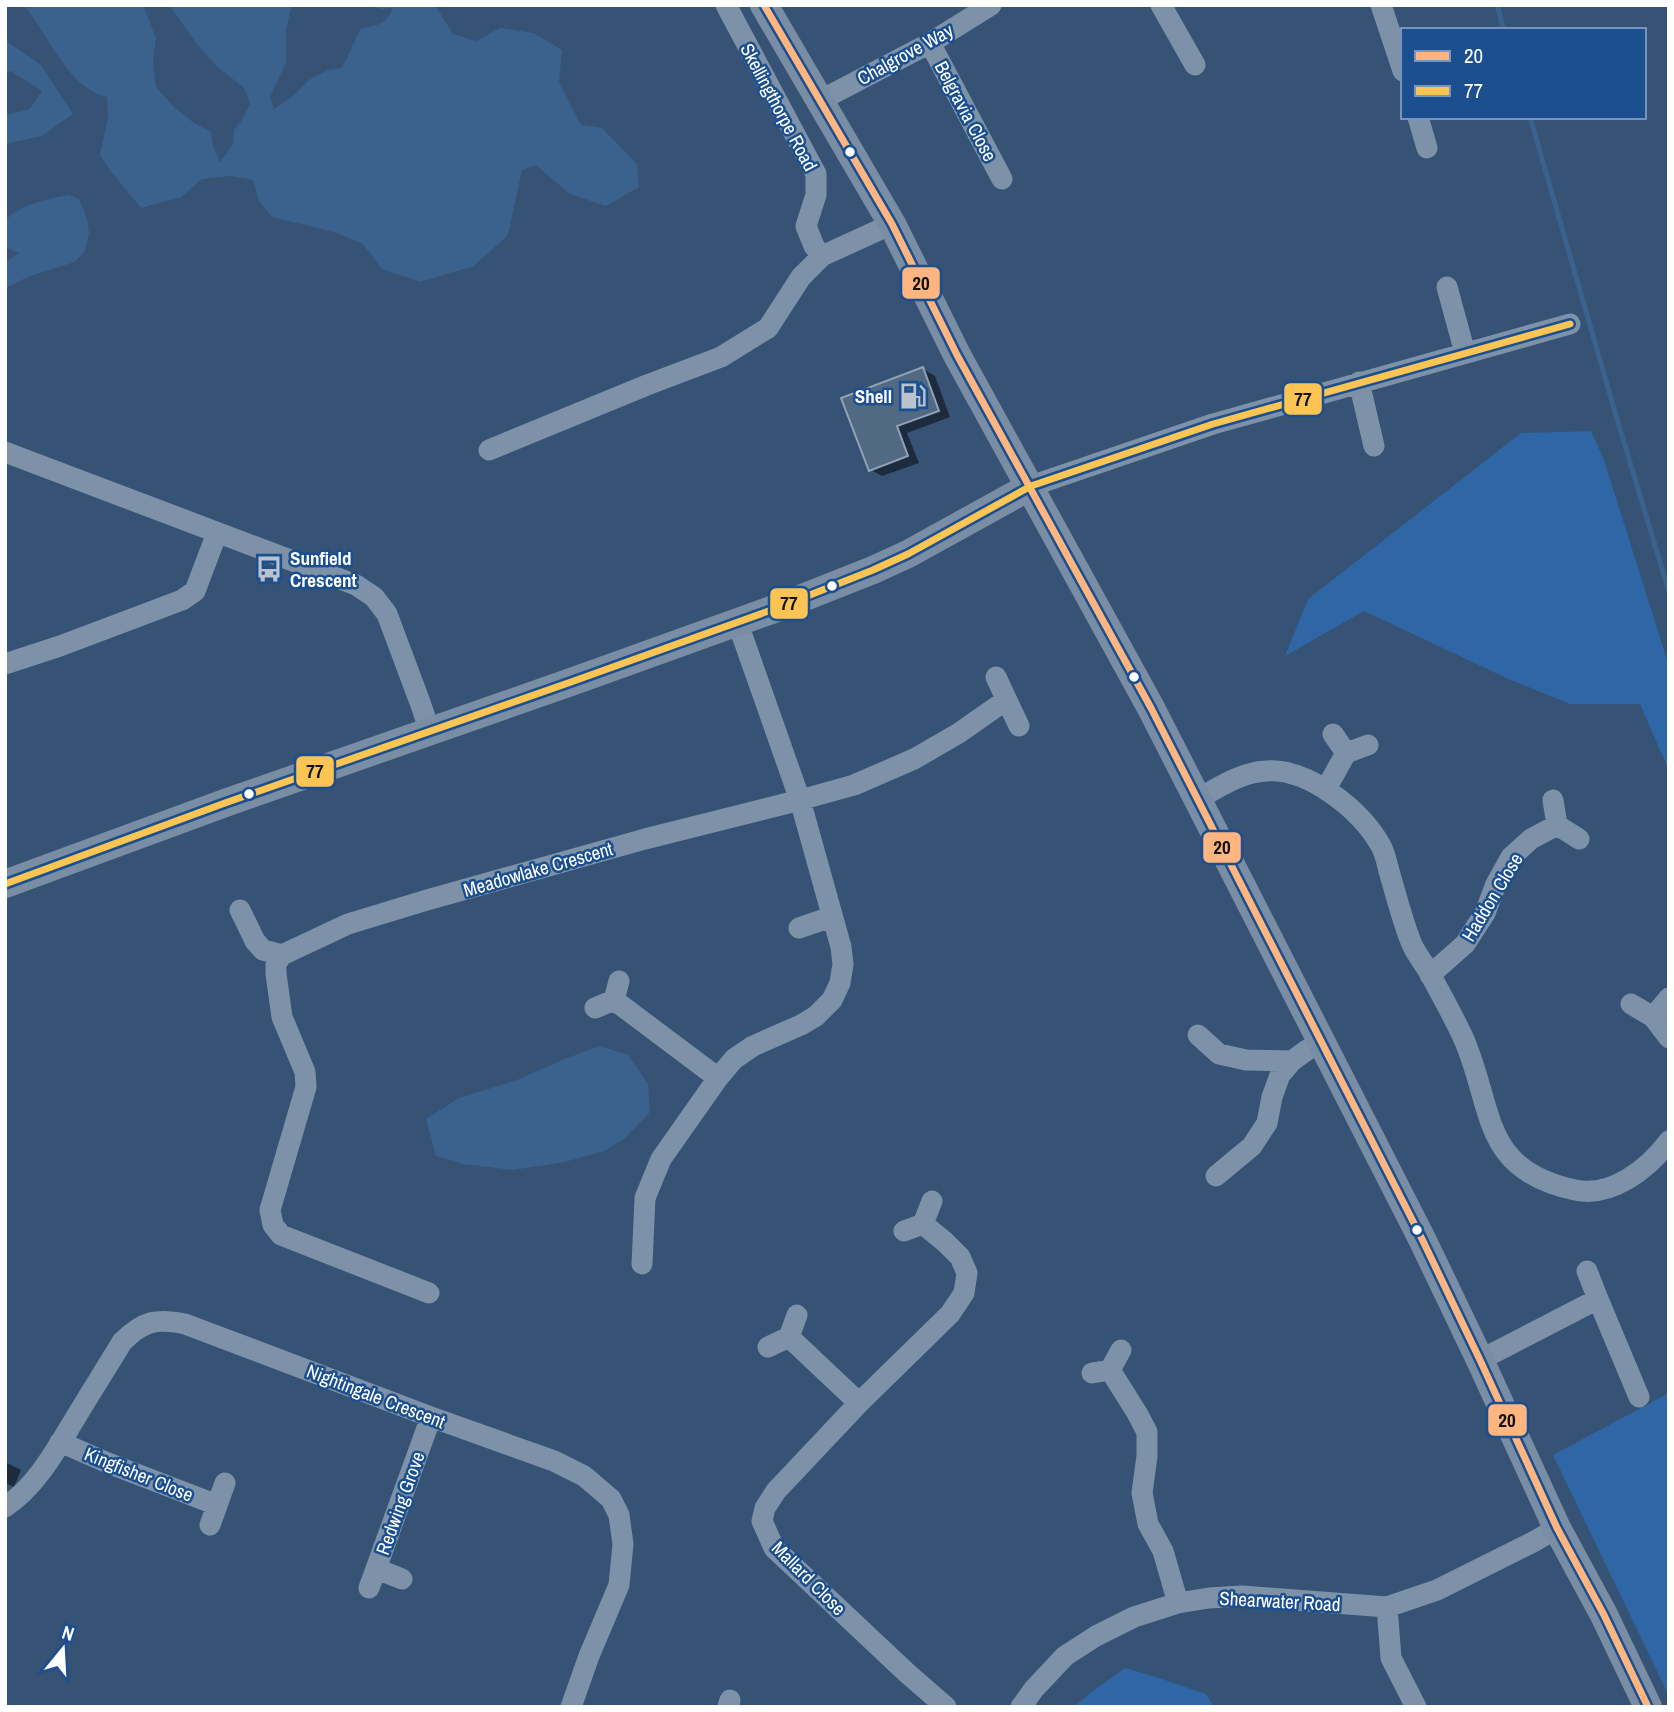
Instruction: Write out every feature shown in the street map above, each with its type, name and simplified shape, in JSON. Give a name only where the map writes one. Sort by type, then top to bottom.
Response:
[{"type":"main road","name":"Skellingthorpe Road","points":[[764,5],[892,224],[957,355],[1151,708],[1415,1227],[1557,1528],[1604,1615],[1647,1707]]},
{"type":"main road","points":[[5,884],[225,803],[777,608],[908,554],[1031,486]]},
{"type":"street","name":"Skellingthorpe Road","points":[[726,5],[816,174],[816,195],[806,226],[814,246],[822,256]]},
{"type":"street","points":[[1161,5],[1195,65]]},
{"type":"street","points":[[1381,5],[1401,65]]},
{"type":"street","name":"Chalgrove Way","points":[[819,101],[930,43],[987,6]]},
{"type":"street","name":"Belgravia Close","points":[[930,43],[1002,179]]},
{"type":"street","points":[[1419,119],[1427,148]]},
{"type":"street","points":[[489,450],[721,357],[768,328],[801,276],[822,256],[892,224]]},
{"type":"street","points":[[1447,287],[1465,353]]},
{"type":"street","points":[[1031,486],[1213,424],[1570,324]]},
{"type":"street","points":[[1359,382],[1374,446]]},
{"type":"street","points":[[5,452],[356,585],[374,597],[387,614],[430,732]]},
{"type":"street","points":[[5,664],[182,600],[195,591],[217,533]]},
{"type":"street","points":[[642,1264],[645,1198],[661,1158],[734,1059],[753,1046],[801,1026],[832,1000],[840,983],[843,964],[841,947],[800,800],[737,621]]},
{"type":"street","points":[[996,677],[1019,726]]},
{"type":"street","name":"Meadowlake Crescent","points":[[282,955],[348,924],[427,900],[645,839],[854,785],[914,759],[959,733],[1006,700]]},
{"type":"street","points":[[1333,734],[1346,753]]},
{"type":"street","points":[[1326,789],[1346,753],[1368,745]]},
{"type":"street","points":[[1198,799],[1245,775],[1267,771],[1291,773],[1326,789],[1347,803],[1366,824],[1382,848],[1412,945],[1462,1036],[1498,1141],[1512,1159],[1531,1175],[1559,1187],[1589,1193],[1623,1182],[1652,1160],[1669,1141]]},
{"type":"street","points":[[1553,800],[1557,825],[1579,839]]},
{"type":"street","name":"Haddon Close","points":[[1430,975],[1465,944],[1485,913],[1496,884],[1511,857],[1531,839],[1557,825]]},
{"type":"street","points":[[240,910],[263,950],[282,955],[276,964],[282,1017],[305,1072],[303,1102],[270,1210],[273,1225],[281,1235],[429,1293]]},
{"type":"street","points":[[799,929],[831,917]]},
{"type":"street","points":[[609,996],[719,1078]]},
{"type":"street","points":[[1653,1017],[1669,998]]},
{"type":"street","points":[[1631,1004],[1653,1017],[1669,1038]]},
{"type":"street","points":[[1198,1035],[1219,1054],[1247,1060],[1292,1061]]},
{"type":"street","points":[[1216,1176],[1252,1146],[1267,1123],[1280,1075],[1292,1061],[1322,1042]]},
{"type":"street","name":"Mallard Close","points":[[932,1200],[914,1227],[945,1242],[960,1257],[967,1273],[964,1293],[950,1314],[859,1403],[776,1491],[765,1508],[762,1521],[774,1548],[946,1707]]},
{"type":"street","points":[[1587,1271],[1639,1397]]},
{"type":"street","points":[[1480,1360],[1598,1299]]},
{"type":"street","points":[[768,1347],[789,1337],[797,1315]]},
{"type":"street","name":"Nightingale Crescent","points":[[5,1507],[27,1489],[60,1442],[122,1342],[135,1329],[146,1324],[165,1320],[185,1324],[431,1418],[554,1461],[584,1476],[611,1499],[619,1515],[623,1544],[619,1585],[571,1707]]},
{"type":"street","points":[[789,1337],[859,1403]]},
{"type":"street","points":[[1121,1350],[1101,1371],[1137,1413],[1147,1432],[1142,1493],[1148,1524],[1163,1551],[1178,1603]]},
{"type":"street","name":"Redwing Grove","points":[[402,1579],[373,1578],[431,1418]]},
{"type":"street","name":"Kingfisher Close","points":[[60,1442],[218,1505]]},
{"type":"street","name":"Kingfisher Close","points":[[210,1525],[225,1483]]},
{"type":"street","name":"Shearwater Road","points":[[1021,1707],[1065,1656],[1096,1636],[1134,1617],[1178,1603],[1209,1598],[1242,1597],[1387,1607],[1437,1591],[1557,1528]]},
{"type":"street","points":[[1387,1607],[1391,1658],[1416,1707]]},
{"type":"shaded area","points":[[23,5],[143,5],[156,38],[153,62],[156,87],[174,107],[211,132],[213,146],[220,162],[233,144],[234,130],[250,104],[244,88],[198,46],[169,5],[292,5],[286,29],[286,63],[270,97],[274,109],[293,96],[309,80],[328,70],[342,68],[361,28],[384,21],[392,8],[381,9],[368,5],[435,5],[453,34],[476,41],[500,28],[534,33],[562,50],[559,82],[581,125],[602,128],[637,164],[639,187],[606,206],[570,194],[536,165],[522,170],[508,235],[474,266],[420,282],[382,269],[363,244],[334,232],[272,217],[259,201],[253,180],[230,176],[202,179],[181,197],[141,208],[100,155],[108,117],[107,97],[80,83]]},
{"type":"shaded area","points":[[5,40],[41,65],[73,114],[42,136],[5,144],[5,115],[30,109],[42,91],[11,71],[5,73]]},
{"type":"shaded area","points":[[69,195],[79,199],[87,218],[89,233],[85,251],[75,262],[30,276],[5,288],[5,262],[19,253],[5,247],[5,220],[27,206]]},
{"type":"shaded area","points":[[1591,431],[1604,460],[1669,666],[1669,771],[1640,704],[1570,704],[1504,677],[1364,611],[1285,656],[1308,599],[1521,433]]},
{"type":"shaded area","points":[[600,1046],[628,1055],[648,1084],[650,1112],[624,1139],[604,1151],[565,1162],[513,1170],[463,1164],[436,1156],[426,1119],[459,1098],[517,1080]]},
{"type":"shaded area","points":[[1669,1393],[1669,1696],[1553,1455]]},
{"type":"shaded area","points":[[1125,1668],[1206,1694],[1214,1707],[1074,1707]]},
{"type":"building","points":[[923,367],[939,411],[897,426],[908,456],[869,471],[841,398]]},
{"type":"waterway","points":[[1497,5],[1503,28]]},
{"type":"waterway","points":[[1531,119],[1669,592]]},
{"type":"transit line","name":"20","points":[[764,5],[892,224],[957,355],[1151,708],[1422,1239],[1557,1528],[1604,1615],[1648,1707]]},
{"type":"transit line","name":"77","points":[[5,884],[225,803],[777,608],[908,554],[1031,486],[1213,424],[1570,324]]},
{"type":"place","name":"Shell","points":[[913,396]]},
{"type":"place","name":"Sunfield Crescent","points":[[269,569]]}]
